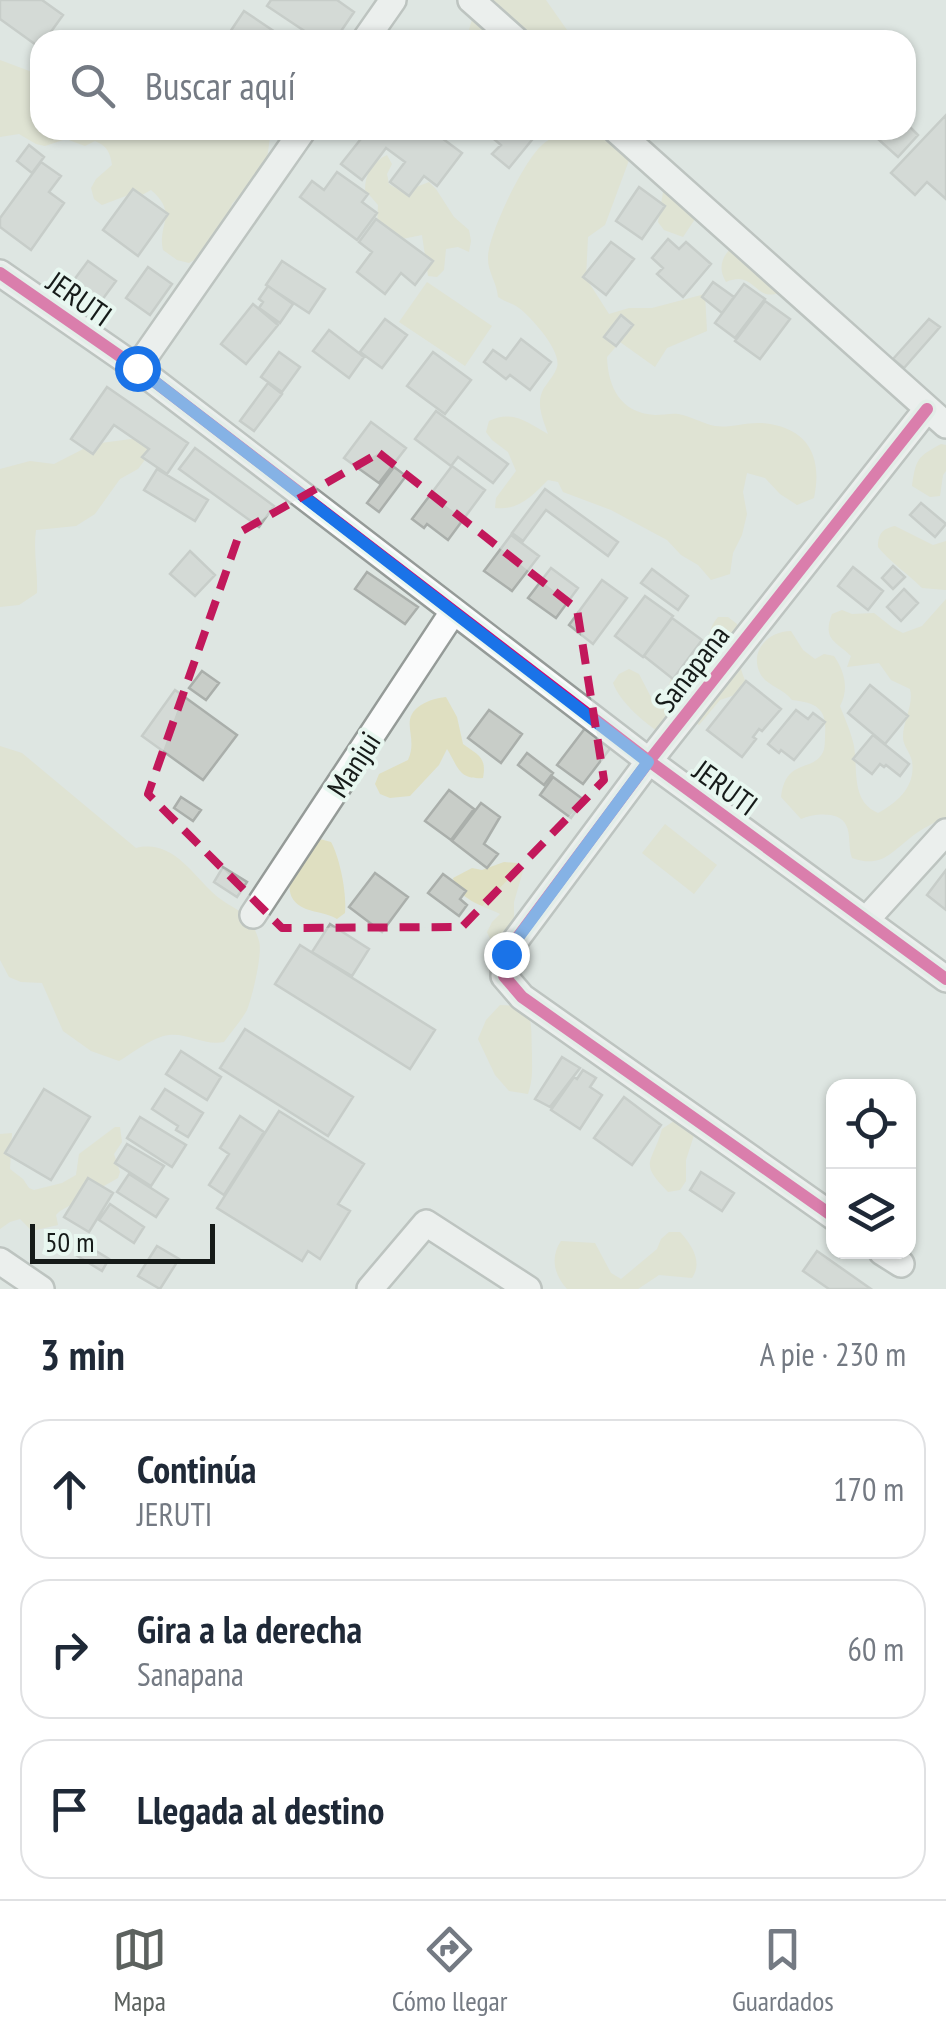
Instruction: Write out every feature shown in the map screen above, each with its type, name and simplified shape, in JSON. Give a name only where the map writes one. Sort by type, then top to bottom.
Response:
[{"type":"street","points":[[372,30],[393,0]]},
{"type":"street","points":[[471,0],[505,30]]},
{"type":"street","points":[[137,368],[296,140]]},
{"type":"street","points":[[627,140],[937,417]]},
{"type":"street","name":"JERUTI","points":[[0,272],[137,368],[648,762],[946,980]]},
{"type":"street","name":"Sanapana","points":[[826,1211],[522,997],[504,976],[506,954],[648,762],[937,417]]},
{"type":"street","name":"Manjui","points":[[253,915],[452,612]]},
{"type":"street","points":[[866,920],[946,832]]},
{"type":"street","points":[[370,1289],[426,1223],[528,1289]]},
{"type":"street","points":[[0,1262],[41,1289]]},
{"type":"highlighted area","points":[[379,453],[577,609],[604,780],[462,927],[282,928],[148,794],[240,532]]},
{"type":"green space","points":[[463,0],[546,0],[567,30],[469,30],[474,13]]},
{"type":"green space","points":[[0,60],[30,71],[30,140],[63,140],[45,146],[36,144],[19,134],[0,137]]},
{"type":"green space","points":[[69,140],[270,140],[266,166],[258,184],[232,204],[226,227],[207,253],[189,263],[163,250],[166,213],[151,190],[102,205],[94,199],[91,188],[112,165],[102,145],[95,141],[85,146]]},
{"type":"green space","points":[[549,140],[640,140],[635,144],[605,225],[588,237],[586,278],[609,314],[705,294],[707,331],[667,348],[655,367],[620,342],[607,357],[610,379],[625,404],[643,413],[678,414],[715,426],[778,426],[801,437],[813,456],[814,498],[797,505],[765,478],[747,473],[743,492],[747,514],[730,574],[711,580],[667,540],[611,510],[563,492],[558,482],[548,480],[518,504],[495,508],[496,498],[516,471],[508,452],[486,432],[489,421],[513,417],[548,434],[540,399],[556,370],[555,352],[531,319],[517,306],[498,297],[488,264],[493,234],[508,200],[541,146]]},
{"type":"green space","points":[[387,155],[392,164],[387,174],[389,184],[405,190],[429,182],[454,217],[469,230],[469,252],[458,247],[446,249],[444,270],[437,277],[428,276],[422,235],[402,239],[377,226],[378,205],[365,190],[365,184],[373,165]]},
{"type":"green space","points":[[654,171],[696,208],[695,219],[683,237],[664,230],[658,222],[663,192]]},
{"type":"green space","points":[[733,246],[781,292],[765,294],[743,280],[726,282],[722,263]]},
{"type":"green space","points":[[427,282],[492,326],[465,366],[399,322]]},
{"type":"green space","points":[[139,438],[150,453],[138,469],[120,479],[95,514],[76,526],[36,530],[37,593],[19,605],[0,607],[0,469],[30,461],[54,464],[93,444]]},
{"type":"green space","points":[[946,445],[946,471],[940,496],[930,497],[912,486],[915,470],[922,456]]},
{"type":"green space","points":[[895,526],[933,545],[946,541],[946,590],[922,588],[878,547],[882,533]]},
{"type":"green space","points":[[946,599],[946,817],[884,858],[852,858],[843,820],[825,814],[801,819],[781,797],[788,776],[823,752],[824,720],[815,706],[792,700],[764,679],[758,667],[759,651],[768,639],[791,631],[803,650],[815,659],[824,654],[834,656],[844,681],[840,706],[854,746],[860,793],[869,808],[878,813],[899,798],[911,778],[912,761],[903,737],[910,689],[891,680],[879,663],[847,667],[851,656],[830,635],[829,623],[832,614],[842,610],[852,614],[874,613],[903,633],[922,626]]},
{"type":"green space","points":[[718,617],[728,617],[737,624],[739,661],[747,684],[741,693],[720,700],[699,725],[683,713],[662,734],[633,711],[613,683],[629,669],[639,674],[654,703],[664,705],[676,666],[703,647]]},
{"type":"green space","points":[[446,697],[457,717],[463,744],[482,761],[483,778],[464,774],[447,749],[439,765],[410,796],[390,798],[380,794],[375,784],[379,774],[408,760],[414,711],[427,702]]},
{"type":"green space","points":[[0,746],[22,753],[136,848],[160,848],[179,859],[250,922],[260,947],[256,976],[247,1010],[224,1042],[163,1036],[119,1061],[91,1051],[63,1031],[42,983],[9,977],[0,960]]},
{"type":"green space","points":[[665,824],[717,865],[694,894],[642,853]]},
{"type":"green space","points":[[309,839],[331,842],[337,857],[345,913],[337,919],[306,909],[291,896],[291,877]]},
{"type":"green space","points":[[504,862],[517,863],[523,871],[510,931],[491,941],[487,932],[500,914],[465,897],[453,878],[472,868],[482,870]]},
{"type":"green space","points":[[500,1005],[526,1006],[532,1065],[528,1094],[509,1091],[495,1075],[478,1039],[486,1020]]},
{"type":"green space","points":[[680,1117],[696,1129],[686,1160],[686,1181],[680,1190],[668,1192],[653,1174],[650,1162],[662,1129]]},
{"type":"green space","points":[[120,1127],[122,1142],[114,1154],[118,1178],[60,1211],[56,1215],[58,1225],[32,1231],[20,1219],[0,1229],[0,1134],[12,1133],[10,1169],[34,1190],[76,1175],[79,1154]]},
{"type":"green space","points":[[669,1232],[680,1232],[692,1248],[696,1266],[692,1278],[659,1275],[638,1289],[567,1289],[556,1272],[555,1253],[561,1241],[595,1243],[611,1273],[621,1279],[657,1249]]},
{"type":"building","points":[[0,0],[42,0],[63,15],[52,30],[30,30],[30,41],[0,19]]},
{"type":"building","points":[[271,0],[337,0],[354,12],[342,30],[303,30],[267,6]]},
{"type":"building","points":[[244,11],[272,30],[231,30]]},
{"type":"building","points":[[946,115],[946,199],[927,182],[915,195],[891,173]]},
{"type":"building","points":[[360,140],[444,140],[462,153],[437,186],[424,176],[409,196],[390,182],[405,162],[386,148],[362,180],[341,164]]},
{"type":"building","points":[[495,140],[532,140],[509,168],[492,154],[501,145]]},
{"type":"building","points":[[879,140],[913,140],[898,157]]},
{"type":"building","points":[[29,145],[44,157],[32,173],[17,161]]},
{"type":"building","points":[[41,162],[61,176],[49,192],[64,203],[31,250],[0,227],[0,218]]},
{"type":"building","points":[[337,172],[368,194],[362,202],[377,213],[357,240],[300,197],[312,181],[324,190]]},
{"type":"building","points":[[639,187],[665,206],[642,239],[616,221]]},
{"type":"building","points":[[133,189],[168,214],[138,256],[103,230]]},
{"type":"building","points":[[376,219],[433,261],[415,285],[401,273],[385,294],[357,272],[372,252],[359,242]]},
{"type":"building","points":[[668,239],[679,249],[686,242],[711,264],[683,297],[657,274],[663,268],[652,258]]},
{"type":"building","points":[[611,242],[634,259],[606,295],[583,277]]},
{"type":"building","points":[[88,261],[116,281],[99,304],[71,284]]},
{"type":"building","points":[[282,261],[325,289],[309,313],[266,285]]},
{"type":"building","points":[[148,267],[172,284],[150,315],[126,298]]},
{"type":"building","points":[[713,282],[734,297],[722,313],[702,297]]},
{"type":"building","points":[[744,284],[765,299],[735,338],[715,323]]},
{"type":"building","points":[[268,286],[293,304],[280,323],[259,308],[263,302],[259,299]]},
{"type":"building","points":[[765,301],[790,319],[760,359],[735,341]]},
{"type":"building","points":[[253,304],[278,325],[246,364],[221,344]]},
{"type":"building","points":[[621,315],[633,325],[616,346],[604,337]]},
{"type":"building","points":[[385,319],[407,335],[382,368],[360,352]]},
{"type":"building","points":[[929,319],[940,327],[904,368],[893,359]]},
{"type":"building","points":[[329,330],[364,357],[349,378],[313,351]]},
{"type":"building","points":[[521,339],[551,362],[530,390],[510,375],[506,379],[484,362],[493,350],[506,359]]},
{"type":"building","points":[[279,352],[300,367],[282,392],[261,377]]},
{"type":"building","points":[[433,352],[471,380],[445,414],[407,386]]},
{"type":"building","points":[[268,383],[282,394],[254,431],[240,421]]},
{"type":"building","points":[[107,387],[188,443],[167,474],[142,457],[149,449],[114,425],[93,454],[71,439]]},
{"type":"building","points":[[436,411],[508,464],[493,483],[458,457],[451,466],[415,439]]},
{"type":"building","points":[[371,422],[406,448],[379,483],[344,458]]},
{"type":"building","points":[[195,448],[274,506],[259,527],[179,469]]},
{"type":"building","points":[[452,466],[485,490],[448,540],[427,524],[424,528],[412,519]]},
{"type":"building","points":[[394,467],[406,476],[379,512],[367,503]]},
{"type":"building","points":[[157,469],[208,500],[195,521],[144,490]]},
{"type":"building","points":[[545,489],[618,542],[608,556],[546,510],[523,541],[512,533]]},
{"type":"building","points":[[921,503],[946,524],[935,537],[910,515]]},
{"type":"building","points":[[511,535],[539,556],[512,591],[484,571]]},
{"type":"building","points":[[190,551],[215,575],[195,596],[170,574]]},
{"type":"building","points":[[893,566],[905,577],[893,589],[882,578]]},
{"type":"building","points":[[853,567],[883,591],[868,610],[838,586]]},
{"type":"building","points":[[551,568],[578,588],[556,618],[528,598]]},
{"type":"building","points":[[652,569],[688,596],[678,610],[641,583]]},
{"type":"building","points":[[367,572],[418,607],[405,624],[355,589]]},
{"type":"building","points":[[602,580],[627,598],[593,644],[569,625]]},
{"type":"building","points":[[904,589],[918,603],[901,621],[887,607]]},
{"type":"building","points":[[645,596],[673,616],[643,657],[615,636]]},
{"type":"building","points":[[672,618],[702,640],[673,679],[644,656]]},
{"type":"building","points":[[202,671],[219,683],[206,700],[189,688]]},
{"type":"building","points":[[746,681],[781,709],[762,731],[759,729],[742,757],[707,730]]},
{"type":"building","points":[[870,685],[908,716],[885,744],[848,713]]},
{"type":"building","points":[[175,690],[237,735],[203,780],[142,736]]},
{"type":"building","points":[[489,710],[522,734],[501,763],[468,738]]},
{"type":"building","points":[[796,710],[808,719],[813,713],[825,722],[794,760],[768,744]]},
{"type":"building","points":[[586,727],[612,746],[583,784],[557,765]]},
{"type":"building","points":[[873,735],[909,764],[900,776],[880,764],[872,774],[853,759]]},
{"type":"building","points":[[527,753],[553,773],[544,785],[518,765]]},
{"type":"building","points":[[553,777],[584,800],[571,818],[540,795]]},
{"type":"building","points":[[449,790],[474,809],[451,840],[425,821]]},
{"type":"building","points":[[181,797],[201,810],[193,821],[174,808]]},
{"type":"building","points":[[481,803],[500,817],[484,844],[498,854],[487,868],[452,841]]},
{"type":"building","points":[[223,867],[247,882],[237,897],[214,882]]},
{"type":"building","points":[[946,870],[946,910],[927,895]]},
{"type":"building","points":[[375,873],[408,897],[382,932],[349,907]]},
{"type":"building","points":[[443,874],[466,891],[460,899],[467,905],[459,916],[428,893]]},
{"type":"building","points":[[330,924],[369,949],[352,976],[312,952]]},
{"type":"building","points":[[300,945],[435,1030],[410,1069],[275,984]]},
{"type":"building","points":[[245,1029],[353,1097],[328,1136],[220,1068]]},
{"type":"building","points":[[181,1051],[221,1077],[207,1100],[166,1074]]},
{"type":"building","points":[[562,1057],[580,1068],[550,1107],[535,1099]]},
{"type":"building","points":[[583,1070],[596,1078],[590,1087],[602,1095],[580,1129],[551,1110]]},
{"type":"building","points":[[44,1089],[90,1117],[51,1180],[5,1153]]},
{"type":"building","points":[[165,1089],[203,1113],[188,1137],[152,1109]]},
{"type":"building","points":[[624,1097],[661,1125],[632,1165],[594,1138]]},
{"type":"building","points":[[279,1111],[364,1164],[338,1204],[350,1211],[320,1259],[308,1251],[302,1261],[217,1208]]},
{"type":"building","points":[[240,1116],[264,1132],[224,1195],[209,1185],[229,1154],[220,1148]]},
{"type":"building","points":[[140,1117],[186,1145],[172,1167],[127,1138]]},
{"type":"building","points":[[127,1144],[164,1166],[151,1186],[115,1163]]},
{"type":"building","points":[[701,1172],[734,1193],[722,1211],[690,1190]]},
{"type":"building","points":[[129,1174],[168,1199],[156,1217],[117,1192]]},
{"type":"building","points":[[88,1178],[113,1193],[89,1232],[64,1217]]},
{"type":"building","points":[[110,1204],[144,1227],[134,1243],[99,1220]]},
{"type":"building","points":[[83,1243],[109,1259],[102,1271],[76,1255]]},
{"type":"building","points":[[157,1246],[179,1259],[160,1289],[138,1276]]},
{"type":"building","points":[[817,1251],[871,1289],[829,1289],[803,1271]]},
{"type":"cycle path","points":[[0,273],[137,368],[649,761],[946,979]]},
{"type":"cycle path","points":[[826,1211],[522,997],[504,976],[506,953],[649,761],[927,409]]},
{"type":"route","points":[[137,368],[648,762],[506,954]]}]
